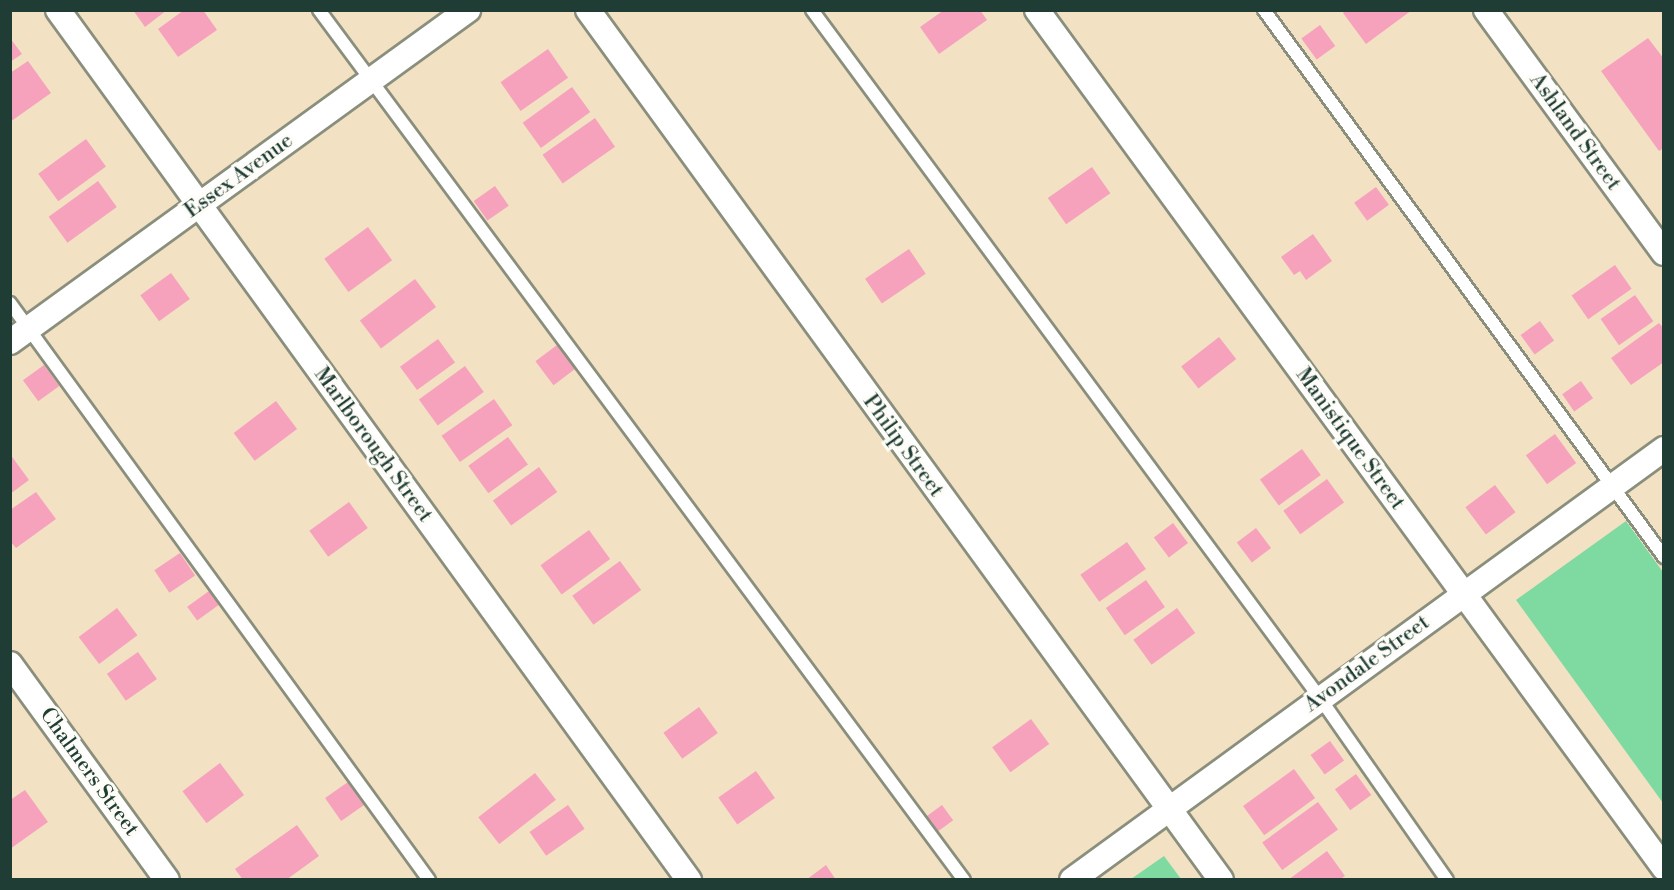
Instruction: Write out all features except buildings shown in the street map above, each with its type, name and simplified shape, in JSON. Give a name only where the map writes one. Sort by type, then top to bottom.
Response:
[{"type":"street","name":"Marlborough Street","points":[[58,10],[689,879]]},
{"type":"street","name":"Essex Avenue","points":[[19,335],[468,10]]},
{"type":"street","name":"Philip Street","points":[[588,10],[1221,879]]},
{"type":"street","name":"Manistique Street","points":[[1037,10],[1664,868]]},
{"type":"street","name":"Ashland Street","points":[[1486,10],[1664,253]]},
{"type":"street","name":"Avondale Street","points":[[1072,879],[1664,449]]},
{"type":"street","name":"Chalmers Street","points":[[10,664],[167,879]]},
{"type":"lane","points":[[319,10],[964,879]]},
{"type":"lane","points":[[812,10],[1320,698],[1447,879]]},
{"type":"lane","points":[[1264,10],[1664,557]]},
{"type":"lane","points":[[10,303],[19,335],[429,879]]},
{"type":"green space","points":[[1626,521],[1663,572],[1663,803],[1516,600]]},
{"type":"green space","points":[[1164,856],[1181,879],[1131,879]]}]
